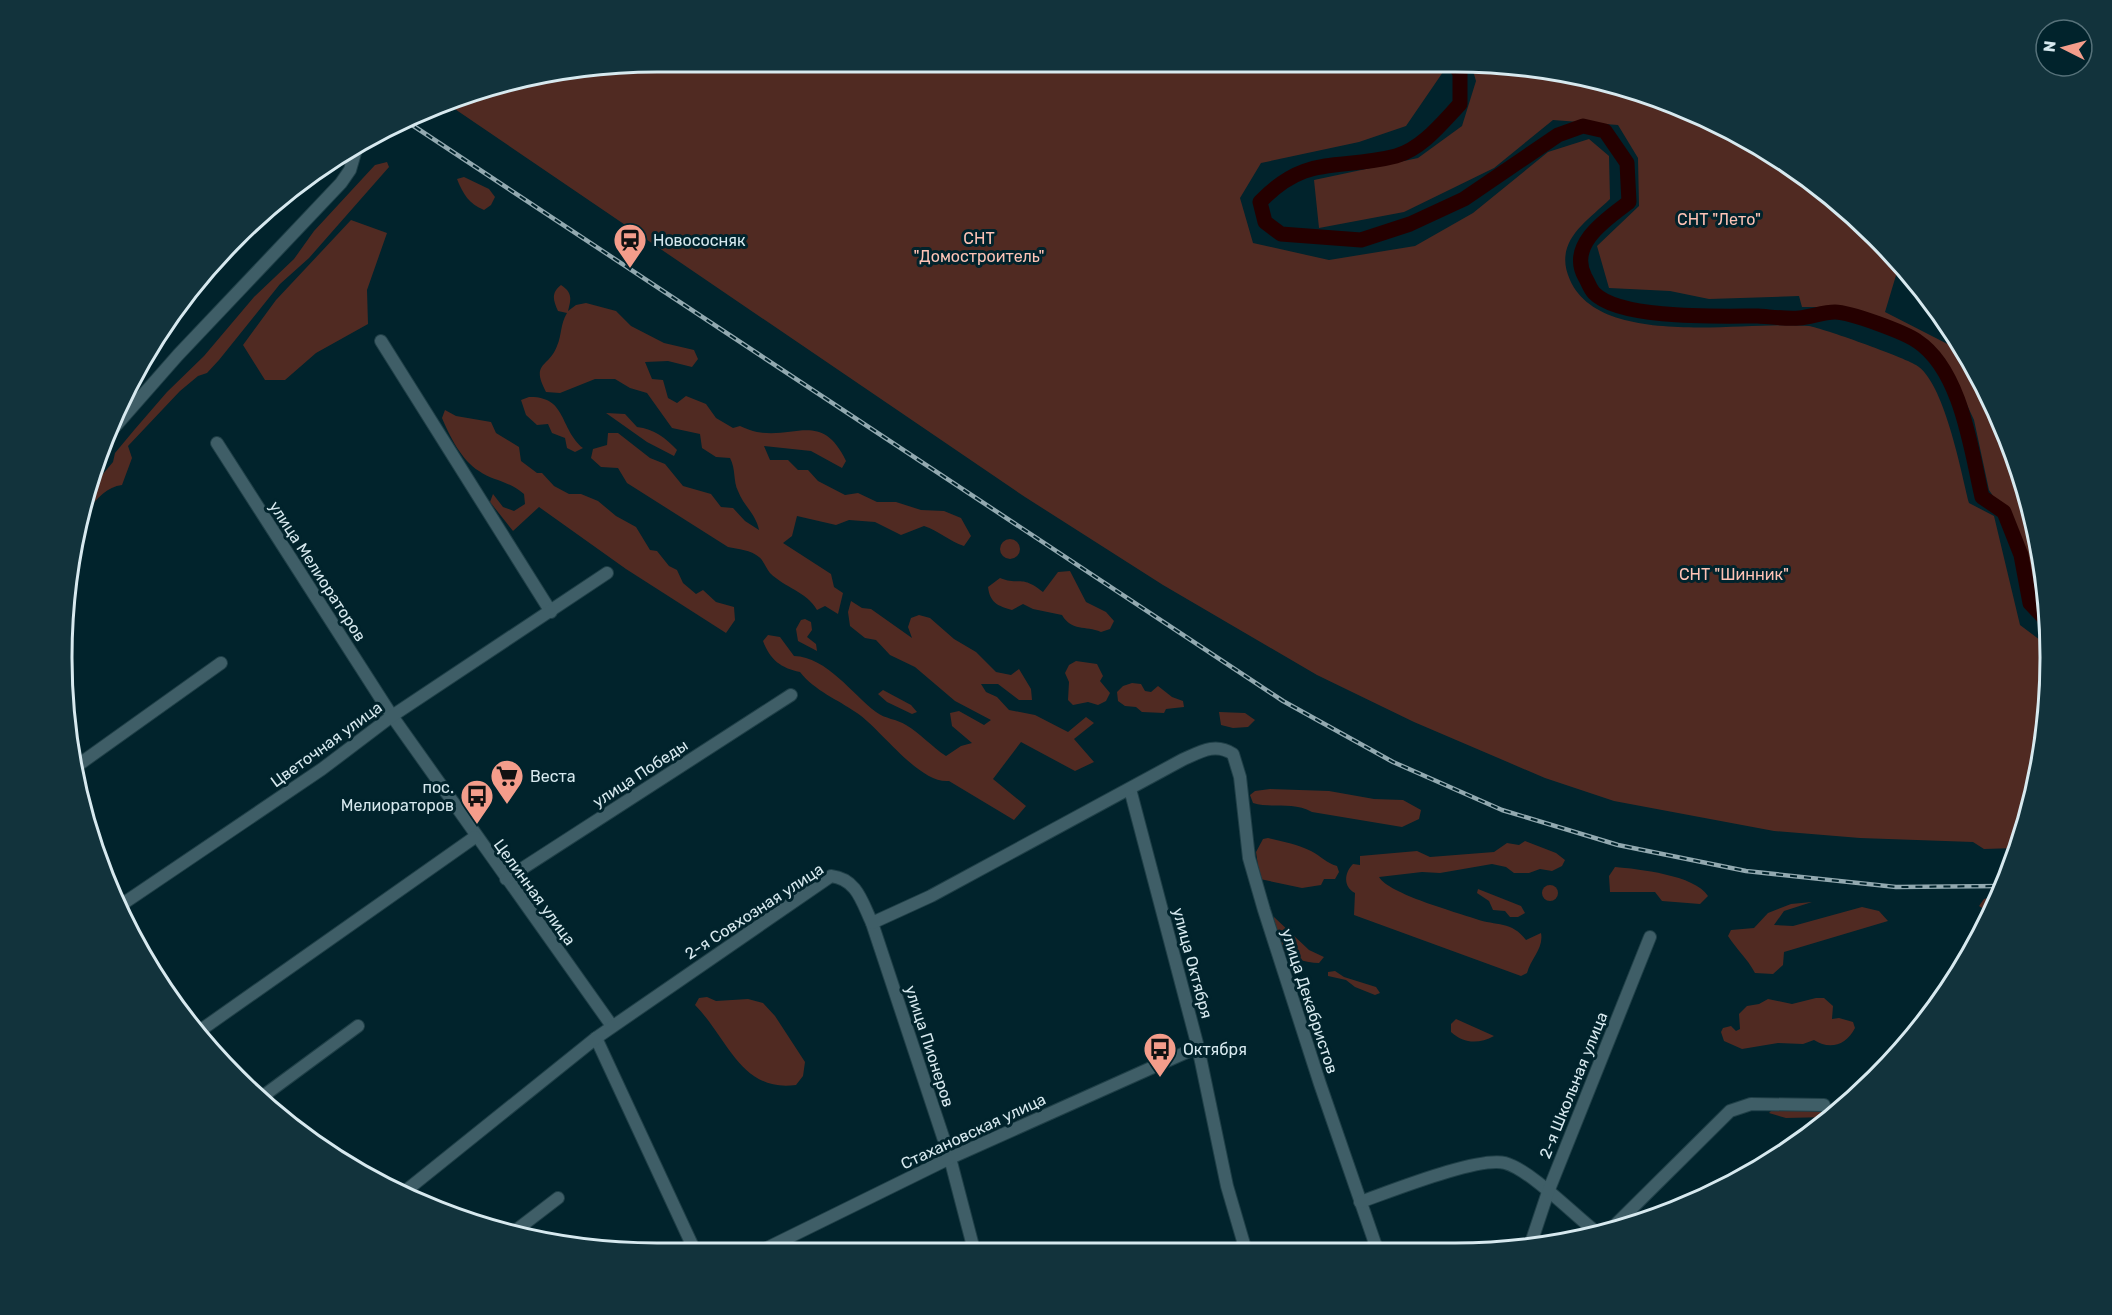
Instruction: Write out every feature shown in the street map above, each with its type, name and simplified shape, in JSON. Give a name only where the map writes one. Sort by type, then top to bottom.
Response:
[{"type":"street","points":[[125,416],[178,355],[341,183],[350,170],[354,157]]},
{"type":"street","points":[[381,341],[551,612]]},
{"type":"street","name":"улица Мелиораторов","points":[[217,443],[392,716]]},
{"type":"street","name":"Цветочная улица","points":[[126,902],[322,770],[392,716],[607,573]]},
{"type":"street","points":[[82,763],[221,663]]},
{"type":"street","name":"улица Победы","points":[[506,879],[791,695]]},
{"type":"street","name":"Целинная улица","points":[[392,716],[475,837],[612,1026]]},
{"type":"street","name":"улица Декабристов","points":[[1130,789],[1203,750],[1223,748],[1233,754],[1240,777],[1250,858],[1264,910],[1375,1243]]},
{"type":"street","points":[[872,923],[931,896],[1130,789]]},
{"type":"street","name":"улица Октября","points":[[1130,789],[1198,1047],[1227,1186],[1244,1243]]},
{"type":"street","points":[[204,1028],[475,837]]},
{"type":"street","name":"2-я Совхозная улица","points":[[410,1188],[612,1026],[831,876],[844,878],[857,890],[872,923]]},
{"type":"street","name":"улица Пионеров","points":[[872,923],[950,1158],[972,1243]]},
{"type":"street","name":"2-я Школьная улица","points":[[1533,1238],[1548,1192],[1650,937]]},
{"type":"street","points":[[266,1094],[358,1026]]},
{"type":"street","points":[[596,1038],[691,1243]]},
{"type":"street","name":"Стахановская улица","points":[[777,1243],[950,1158],[1198,1047]]},
{"type":"street","points":[[1622,1218],[1730,1111],[1751,1104],[1824,1105]]},
{"type":"street","points":[[1360,1203],[1480,1164],[1505,1163],[1548,1192],[1590,1227]]},
{"type":"street","points":[[521,1227],[558,1198]]},
{"type":"green space","points":[[1443,72],[1406,126],[1359,142],[1261,163],[1240,198],[1253,243],[1329,260],[1415,246],[1473,213],[1548,152],[1589,139],[1609,156],[1610,199],[1574,234],[1566,255],[1566,267],[1570,280],[1587,302],[1612,316],[1643,324],[1678,327],[1782,325],[1817,328],[1916,365],[1926,374],[1935,389],[1950,428],[1969,503],[1994,516],[2020,625],[2040,640],[2039,696],[2035,734],[2029,772],[2009,846],[2008,848],[1984,849],[1973,842],[1860,838],[1774,831],[1614,801],[1545,778],[1414,722],[1317,675],[1163,585],[1025,497],[454,109],[543,83],[619,73]]},
{"type":"green space","name":"СНТ \"Лето\"","points":[[1474,73],[1531,77],[1569,83],[1643,103],[1679,117],[1747,150],[1780,171],[1841,217],[1869,243],[1897,273],[1885,312],[1949,345],[1980,399],[2009,469],[2020,506],[2029,543],[2038,612],[2030,603],[2021,555],[2004,512],[1989,490],[1974,420],[1956,381],[1931,346],[1829,307],[1802,307],[1799,296],[1709,299],[1670,291],[1609,288],[1597,246],[1639,206],[1638,158],[1618,125],[1553,120],[1494,168],[1404,212],[1319,228],[1314,180],[1418,158],[1462,126],[1476,81]]},
{"type":"green space","points":[[387,162],[389,167],[309,258],[280,284],[207,373],[198,376],[180,391],[128,446],[132,458],[122,485],[110,489],[93,504],[101,477],[113,462],[115,453],[135,429],[167,392],[204,356],[254,297],[294,259],[314,231],[375,165]]},
{"type":"green space","points":[[464,177],[489,189],[495,197],[491,205],[484,210],[470,202],[457,179]]},
{"type":"green space","points":[[351,220],[387,233],[367,290],[368,324],[316,353],[285,380],[265,380],[243,345],[276,300]]},
{"type":"green space","points":[[561,285],[570,296],[568,311],[576,305],[586,303],[616,311],[631,326],[664,343],[694,350],[698,359],[692,367],[668,361],[645,362],[652,379],[663,380],[668,398],[677,403],[686,396],[706,404],[716,418],[733,428],[740,426],[757,432],[771,433],[807,430],[827,436],[837,446],[846,461],[842,468],[811,451],[764,446],[770,460],[788,460],[798,470],[808,470],[818,481],[845,495],[858,493],[877,502],[896,502],[921,510],[944,511],[961,518],[971,536],[964,546],[924,526],[901,535],[875,522],[849,520],[836,525],[797,516],[792,536],[783,543],[831,574],[834,587],[843,593],[838,614],[825,606],[817,610],[807,598],[770,573],[756,555],[728,547],[627,483],[618,468],[601,467],[591,458],[593,449],[607,445],[608,433],[618,433],[650,458],[665,464],[683,486],[711,494],[721,507],[733,508],[745,521],[759,530],[738,491],[730,458],[716,457],[702,448],[700,434],[672,428],[647,393],[630,388],[615,379],[595,379],[560,393],[546,392],[540,370],[554,353],[567,313],[558,311],[554,300],[554,294]]},
{"type":"green space","points":[[529,397],[541,398],[556,407],[575,440],[583,448],[575,452],[567,448],[565,438],[552,433],[548,424],[537,425],[526,415],[521,400]]},
{"type":"green space","points":[[445,410],[456,416],[491,422],[496,433],[519,447],[521,461],[537,473],[542,473],[554,486],[569,494],[581,494],[598,501],[616,516],[636,527],[650,550],[657,551],[669,566],[677,570],[683,583],[696,594],[703,590],[716,602],[734,607],[735,620],[726,633],[626,569],[539,507],[513,531],[490,502],[493,494],[503,507],[514,511],[525,504],[524,494],[484,474],[467,461],[445,425],[442,418]]},
{"type":"green space","points":[[606,413],[625,414],[637,427],[659,435],[677,450],[674,456],[647,442]]},
{"type":"green space","points":[[1010,539],[1017,542],[1020,549],[1017,556],[1010,559],[1003,556],[1000,549],[1003,542]]},
{"type":"green space","points":[[1070,571],[1086,602],[1106,612],[1114,621],[1110,629],[1101,632],[1075,626],[1062,615],[1033,609],[1023,604],[1012,610],[1007,609],[996,603],[989,592],[988,587],[1000,578],[1030,583],[1043,592],[1058,572]]},
{"type":"green space","points":[[851,601],[862,608],[871,609],[912,638],[908,627],[911,618],[919,615],[930,618],[954,639],[976,652],[996,672],[1011,675],[1019,669],[1031,689],[1032,700],[1019,700],[998,684],[981,684],[986,692],[997,697],[1009,710],[1035,715],[1068,732],[1086,717],[1094,723],[1074,739],[1094,762],[1075,771],[1021,742],[993,779],[1026,806],[1014,820],[949,781],[937,780],[925,774],[857,713],[819,690],[800,672],[777,662],[763,641],[768,635],[780,637],[794,656],[806,658],[828,669],[876,712],[906,725],[946,756],[961,746],[972,743],[952,726],[950,713],[959,711],[984,725],[991,720],[955,701],[915,667],[890,655],[876,640],[865,638],[850,626],[848,612]]},
{"type":"green space","points":[[801,620],[811,622],[812,630],[807,637],[816,644],[817,651],[798,641],[796,629]]},
{"type":"green space","points":[[1076,661],[1097,664],[1103,676],[1100,681],[1110,693],[1106,701],[1098,705],[1088,702],[1073,705],[1068,700],[1069,682],[1065,673],[1069,665]]},
{"type":"green space","points":[[1132,683],[1141,684],[1145,691],[1151,692],[1158,686],[1172,697],[1183,701],[1184,707],[1166,709],[1164,713],[1142,712],[1136,707],[1125,706],[1118,701],[1117,692],[1123,686]]},
{"type":"green space","points":[[883,690],[911,705],[917,712],[912,714],[887,702],[878,694]]},
{"type":"green space","points":[[1219,712],[1245,713],[1255,720],[1248,727],[1233,728],[1221,725]]},
{"type":"green space","points":[[1270,789],[1329,791],[1374,799],[1403,800],[1421,810],[1419,819],[1402,827],[1312,812],[1298,807],[1253,803],[1250,795],[1255,791]]},
{"type":"green space","points":[[1268,838],[1311,851],[1337,866],[1339,872],[1335,879],[1324,879],[1321,885],[1302,888],[1260,879],[1256,852],[1263,839]]},
{"type":"green space","points":[[1525,841],[1556,853],[1565,860],[1562,866],[1552,871],[1540,869],[1529,873],[1514,873],[1506,867],[1492,864],[1440,873],[1422,872],[1379,877],[1396,890],[1409,896],[1476,919],[1509,927],[1526,940],[1541,933],[1539,948],[1527,973],[1521,976],[1354,915],[1355,893],[1348,887],[1346,880],[1353,864],[1360,865],[1360,856],[1417,851],[1430,857],[1494,852],[1507,843],[1519,845]]},
{"type":"green space","points":[[1615,867],[1679,878],[1701,889],[1708,896],[1700,904],[1662,901],[1655,892],[1610,892],[1609,876]]},
{"type":"green space","points":[[1547,885],[1553,885],[1558,893],[1556,899],[1547,901],[1542,896],[1542,890]]},
{"type":"green space","points":[[1478,889],[1521,906],[1525,913],[1518,917],[1510,917],[1505,911],[1493,910],[1489,901],[1477,893]]},
{"type":"green space","points":[[1988,898],[1983,909],[1979,906],[1984,899]]},
{"type":"green space","points":[[1812,902],[1784,911],[1774,925],[1793,926],[1862,907],[1879,911],[1888,921],[1784,952],[1783,965],[1773,974],[1755,973],[1728,936],[1731,930],[1754,928],[1768,913],[1791,904]]},
{"type":"green space","points":[[1274,917],[1309,950],[1324,957],[1319,963],[1300,960],[1284,951],[1275,937]]},
{"type":"green space","points":[[1335,971],[1344,977],[1376,987],[1380,993],[1375,995],[1355,987],[1346,980],[1328,976],[1328,972]]},
{"type":"green space","points":[[707,997],[716,1001],[748,999],[763,1003],[775,1016],[805,1062],[803,1076],[796,1085],[777,1085],[748,1072],[695,1005],[699,998]]},
{"type":"green space","points":[[1824,998],[1833,1006],[1832,1019],[1839,1018],[1853,1022],[1855,1028],[1847,1039],[1831,1045],[1814,1040],[1803,1044],[1778,1043],[1742,1049],[1724,1041],[1721,1032],[1723,1028],[1731,1026],[1736,1031],[1740,1029],[1739,1014],[1747,1006],[1759,1004],[1768,999],[1792,1004]]},
{"type":"green space","points":[[1456,1019],[1494,1036],[1472,1042],[1461,1039],[1451,1032],[1451,1024]]},
{"type":"green space","points":[[1772,1110],[1824,1112],[1817,1117],[1786,1118],[1769,1113]]},
{"type":"waterway","points":[[1459,72],[1460,104],[1423,141],[1396,156],[1324,166],[1293,176],[1260,202],[1265,222],[1281,234],[1361,240],[1410,224],[1464,199],[1558,135],[1583,126],[1605,131],[1627,163],[1629,202],[1601,224],[1585,243],[1581,254],[1581,265],[1594,293],[1607,302],[1626,308],[1672,315],[1794,318],[1830,312],[1842,313],[1877,323],[1917,341],[1932,354],[1954,390],[1968,434],[1982,497],[2004,512],[2021,555],[2030,603],[2038,612]]},
{"type":"railway","points":[[413,126],[1283,701],[1393,762],[1502,810],[1618,845],[1746,871],[1896,887],[1993,886]]},
{"type":"place","name":"Новососняк","points":[[630,269]]},
{"type":"place","name":"Веста","points":[[507,805]]},
{"type":"place","name":"пос. Мелиораторов","points":[[477,825]]},
{"type":"place","name":"Октября","points":[[1160,1078]]},
{"type":"park label","name":"СНТ \"Домостроитель\"","points":[[979,247]]},
{"type":"park label","name":"СНТ \"Шинник\"","points":[[1734,574]]}]
